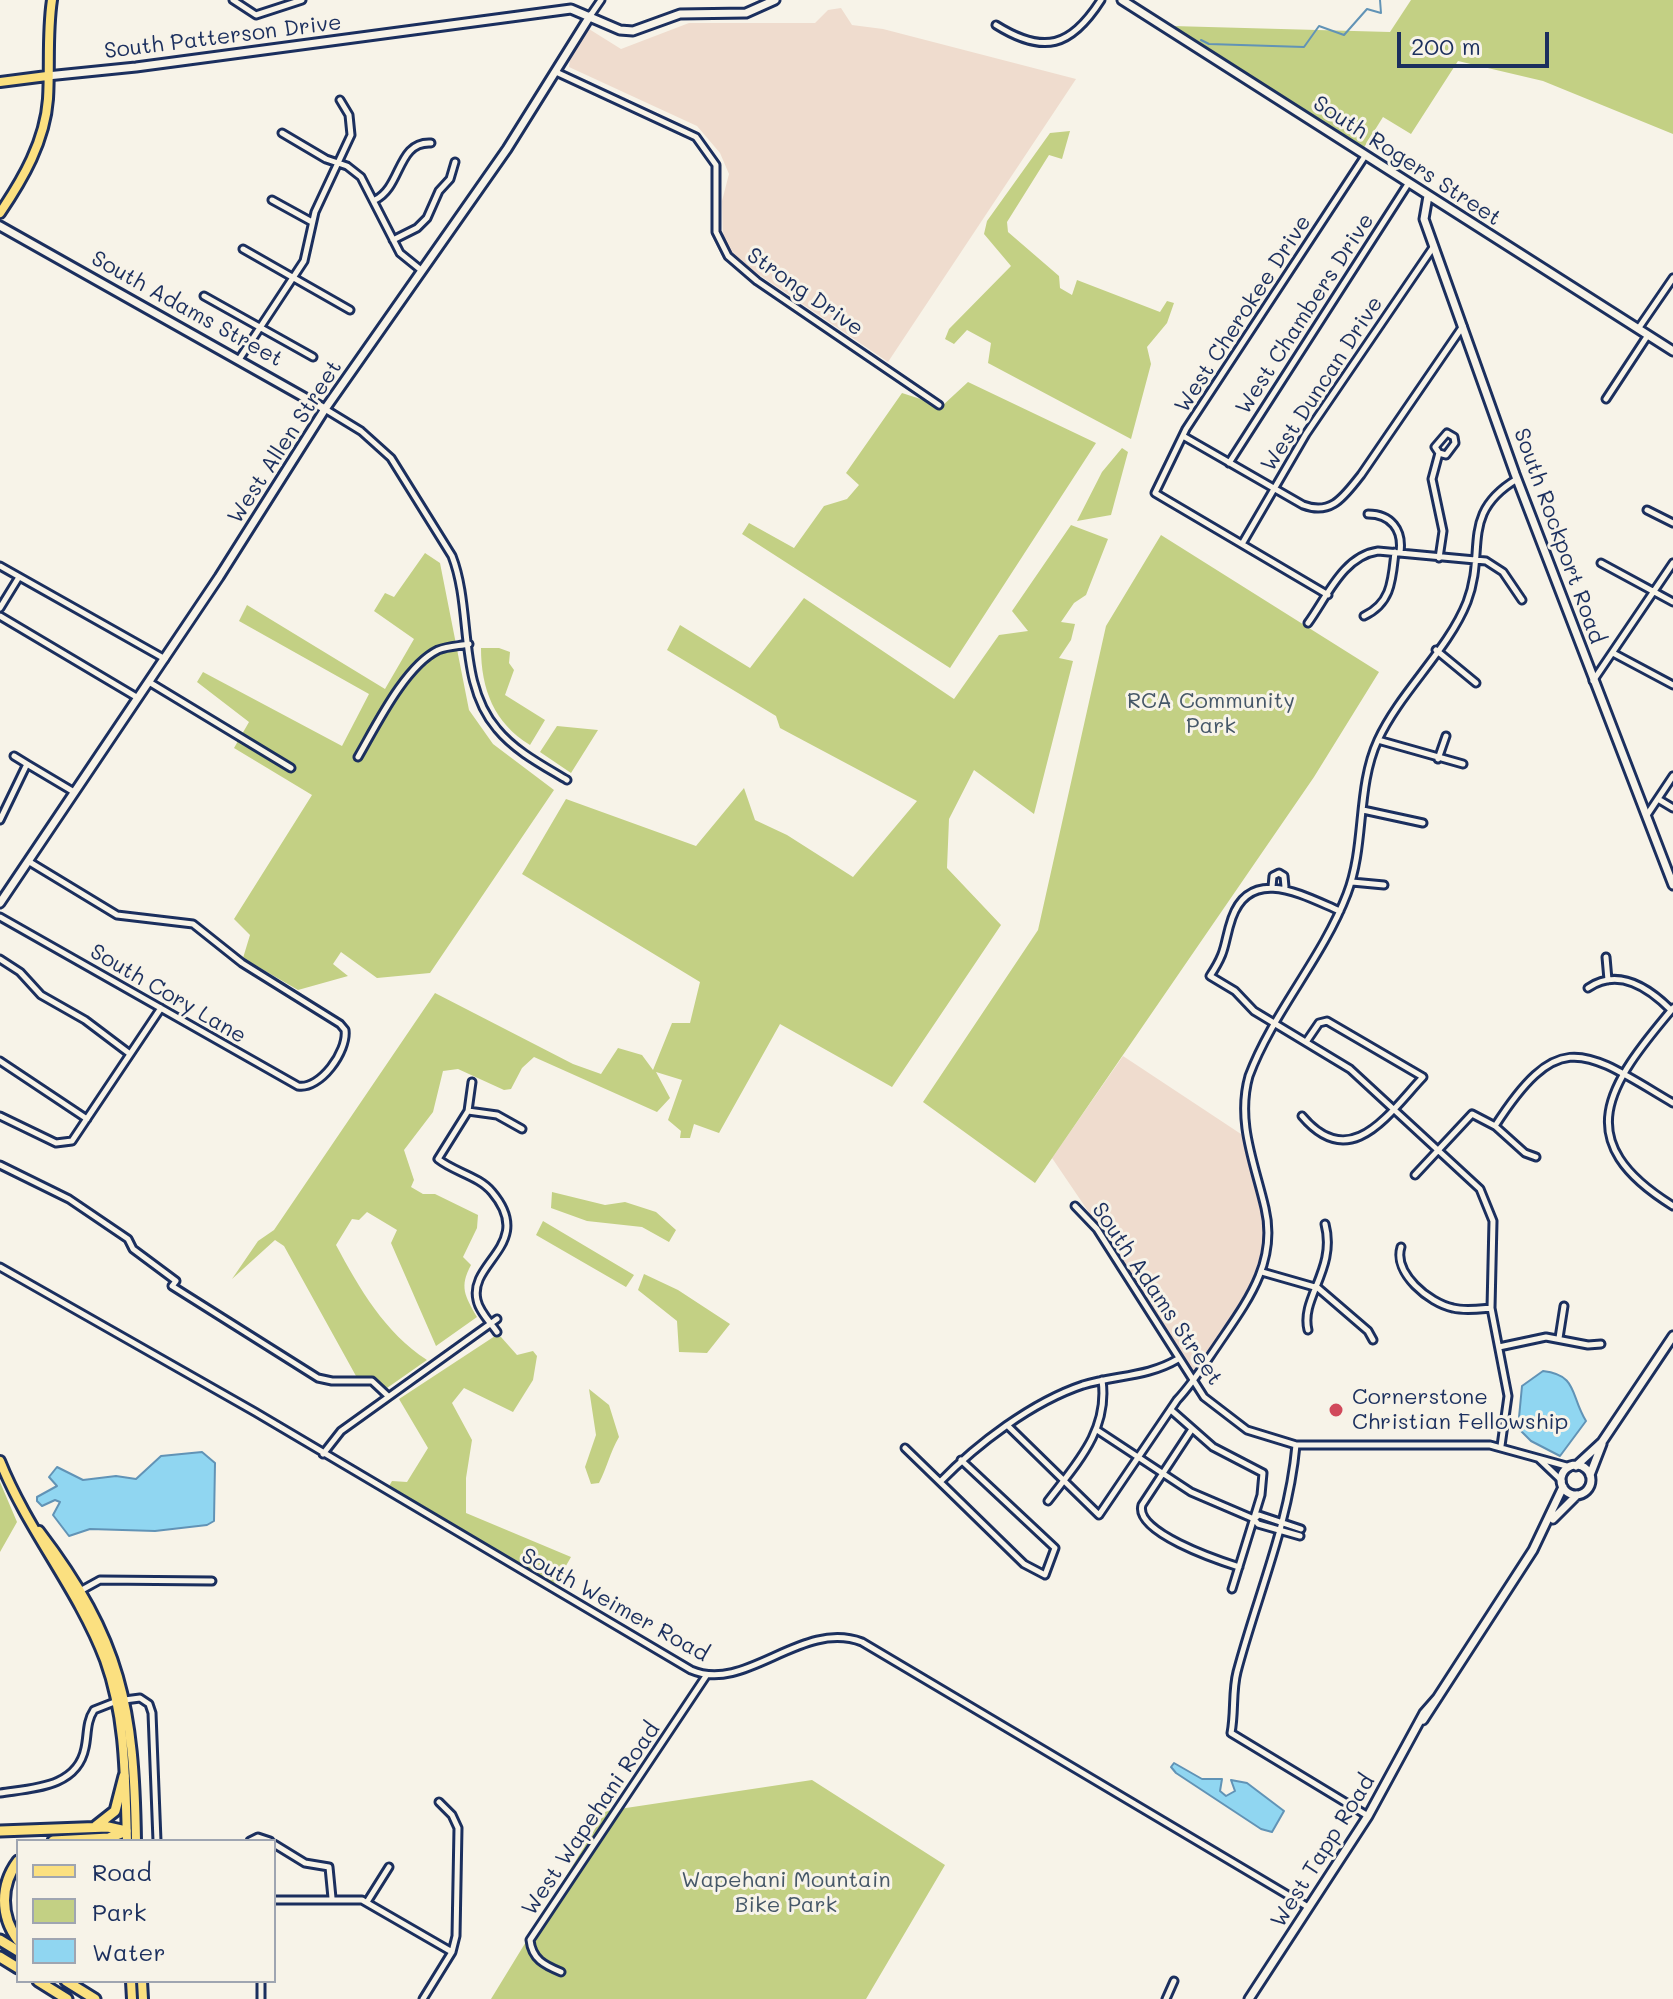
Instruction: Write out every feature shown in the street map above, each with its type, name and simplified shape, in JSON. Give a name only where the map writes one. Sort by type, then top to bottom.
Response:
[{"type":"highway","points":[[91,1828],[115,1811],[124,1776]]},
{"type":"highway","points":[[0,1831],[91,1828],[131,1836]]},
{"type":"highway","points":[[103,1839],[131,1836]]},
{"type":"highway","points":[[16,1865],[5,1884],[3,1903],[7,1922],[16,1937]]},
{"type":"highway","points":[[41,1983],[67,1999]]},
{"type":"highway","points":[[70,1983],[95,1999]]},
{"type":"main road","points":[[0,213],[37,146],[48,100],[52,0]]},
{"type":"main road","name":"South Patterson Drive","points":[[0,82],[47,76]]},
{"type":"main road","points":[[0,1461],[35,1529],[76,1593],[121,1700],[131,1836]]},
{"type":"main road","points":[[121,1700],[124,1776],[131,1836]]},
{"type":"street","points":[[233,0],[256,15],[302,0]]},
{"type":"street","points":[[277,10],[280,0]]},
{"type":"street","name":"West Allen Street","points":[[0,903],[165,659],[325,409],[507,149],[601,0]]},
{"type":"street","name":"South Patterson Drive","points":[[47,76],[571,9],[620,30],[633,31],[680,14],[746,13],[775,0]]},
{"type":"street","points":[[996,25],[1020,40],[1053,42],[1072,36],[1101,0]]},
{"type":"street","name":"South Rogers Street","points":[[1122,0],[1673,351]]},
{"type":"street","name":"Strong Drive","points":[[556,72],[696,137],[716,165],[716,232],[728,256],[757,281],[939,405]]},
{"type":"street","points":[[240,358],[304,261],[318,203],[340,163],[351,128],[340,100]]},
{"type":"street","points":[[282,133],[361,177],[400,253],[421,270]]},
{"type":"street","points":[[375,200],[393,184],[410,149],[419,143],[431,143]]},
{"type":"street","name":"West Cherokee Drive","points":[[1242,544],[1155,493],[1183,436],[1365,156]]},
{"type":"street","points":[[393,240],[423,224],[439,191],[450,179],[455,162]]},
{"type":"street","name":"West Chambers Drive","points":[[1229,463],[1408,184]]},
{"type":"street","name":"South Rockport Road","points":[[1428,196],[1423,213],[1517,479],[1673,885]]},
{"type":"street","points":[[272,200],[312,222]]},
{"type":"street","name":"South Adams Street","points":[[0,226],[240,358],[371,439],[409,483],[459,574],[473,678],[482,706],[495,727],[511,743],[567,780]]},
{"type":"street","name":"West Duncan Drive","points":[[1242,544],[1273,488],[1421,260],[1435,245]]},
{"type":"street","points":[[243,249],[350,310]]},
{"type":"street","points":[[1638,329],[1673,278]]},
{"type":"street","points":[[204,296],[313,357]]},
{"type":"street","points":[[1183,436],[1303,505],[1325,509],[1340,502],[1361,475],[1464,325]]},
{"type":"street","points":[[1606,399],[1648,335]]},
{"type":"street","points":[[1439,453],[1448,453],[1454,437],[1447,433],[1442,435],[1435,447],[1439,453],[1432,479],[1442,528],[1439,558]]},
{"type":"street","points":[[1008,1426],[1099,1515],[1193,1383],[1262,1272],[1268,1250],[1267,1218],[1246,1135],[1244,1110],[1253,1066],[1327,943],[1352,882],[1367,776],[1378,740],[1467,602],[1483,509],[1495,493],[1517,479]]},
{"type":"street","points":[[1647,510],[1673,523]]},
{"type":"street","points":[[1364,616],[1376,610],[1388,594],[1400,536],[1394,524],[1381,515],[1368,514]]},
{"type":"street","points":[[1242,544],[1328,595]]},
{"type":"street","points":[[1308,623],[1357,558],[1372,552],[1486,561],[1500,568],[1522,600]]},
{"type":"street","points":[[1601,563],[1673,602]]},
{"type":"street","points":[[1593,681],[1673,563]]},
{"type":"street","points":[[0,566],[165,659]]},
{"type":"street","points":[[0,608],[19,577]]},
{"type":"street","points":[[0,616],[138,698]]},
{"type":"street","points":[[358,757],[389,704],[424,661],[441,649],[469,644]]},
{"type":"street","points":[[1436,650],[1476,683]]},
{"type":"street","points":[[1613,653],[1673,685]]},
{"type":"street","points":[[149,682],[291,768]]},
{"type":"street","points":[[1438,759],[1446,736]]},
{"type":"street","points":[[1378,740],[1463,764]]},
{"type":"street","points":[[14,756],[74,792]]},
{"type":"street","points":[[1,823],[27,764]]},
{"type":"street","points":[[1646,816],[1673,776]]},
{"type":"street","points":[[1658,799],[1673,808]]},
{"type":"street","points":[[1363,810],[1423,823]]},
{"type":"street","name":"South Cory Lane","points":[[0,917],[294,1084],[307,1087],[321,1079],[345,1042],[345,1030],[340,1024],[242,963],[193,924],[117,915],[28,861]]},
{"type":"street","points":[[1272,887],[1273,876],[1279,873],[1284,876],[1285,887]]},
{"type":"street","points":[[1352,882],[1384,885]]},
{"type":"street","points":[[1340,911],[1285,887],[1272,887],[1249,895],[1238,907],[1227,947],[1210,976],[1277,1025],[1350,1069],[1480,1189],[1488,1201],[1494,1245],[1491,1308],[1508,1396],[1501,1446]]},
{"type":"street","points":[[1606,957],[1608,980]]},
{"type":"street","points":[[0,959],[20,972],[41,995],[85,1020],[130,1054]]},
{"type":"street","points":[[1588,988],[1608,980],[1644,986],[1672,1009],[1625,1073],[1610,1106],[1613,1148],[1629,1175],[1673,1206]]},
{"type":"street","points":[[0,1116],[56,1143],[67,1144],[161,1008]]},
{"type":"street","points":[[1302,1116],[1320,1132],[1349,1142],[1367,1135],[1423,1077],[1327,1021],[1319,1023],[1306,1042]]},
{"type":"street","points":[[1495,1126],[1520,1087],[1535,1071],[1559,1060],[1587,1057],[1625,1073],[1673,1103]]},
{"type":"street","points":[[0,1061],[87,1119]]},
{"type":"street","points":[[472,1082],[468,1111],[438,1159],[486,1186],[505,1213],[504,1239],[476,1291],[479,1305],[494,1321],[497,1332]]},
{"type":"street","points":[[468,1111],[497,1115],[522,1129]]},
{"type":"street","points":[[1415,1175],[1472,1114],[1495,1126],[1525,1153],[1536,1157]]},
{"type":"street","points":[[0,1165],[69,1199],[128,1239],[133,1249],[176,1281],[172,1286],[210,1314],[318,1378],[372,1381],[388,1396]]},
{"type":"street","name":"South Adams Street","points":[[1075,1206],[1097,1229],[1193,1383],[1216,1409],[1247,1430],[1296,1445],[1501,1446],[1573,1466]]},
{"type":"street","points":[[1308,1330],[1306,1312],[1325,1267],[1328,1236],[1325,1224]]},
{"type":"street","points":[[1401,1247],[1398,1258],[1401,1267],[1434,1300],[1454,1308],[1491,1308]]},
{"type":"street","name":"South Weimer Road","points":[[0,1267],[706,1676],[727,1674],[826,1638],[862,1642],[1310,1908]]},
{"type":"street","points":[[1262,1272],[1318,1288],[1368,1331],[1373,1340]]},
{"type":"street","points":[[1559,1338],[1564,1306]]},
{"type":"street","points":[[323,1454],[341,1431],[494,1321]]},
{"type":"street","name":"West Tapp Road","points":[[1249,1999],[1368,1816],[1423,1720],[1549,1523],[1577,1495],[1589,1488],[1590,1475],[1602,1442],[1673,1336]]},
{"type":"street","points":[[1499,1347],[1539,1338],[1601,1344]]},
{"type":"street","points":[[940,1482],[961,1460],[1008,1426],[1062,1394],[1102,1380],[1156,1372],[1178,1359]]},
{"type":"street","points":[[1048,1501],[1097,1430],[1105,1404],[1102,1380]]},
{"type":"street","points":[[1171,1410],[1225,1455],[1263,1473],[1265,1479],[1232,1589]]},
{"type":"street","points":[[1192,1429],[1140,1511],[1144,1521],[1174,1540],[1239,1567]]},
{"type":"street","points":[[1097,1430],[1191,1492],[1254,1519],[1258,1524],[1300,1533]]},
{"type":"street","name":"West Tapp Road","points":[[1549,1523],[1562,1484],[1573,1466],[1602,1442]]},
{"type":"street","points":[[1296,1445],[1292,1486],[1236,1676],[1231,1733],[1368,1816]]},
{"type":"street","points":[[905,1448],[1014,1555],[1045,1575],[1055,1548],[961,1460]]},
{"type":"street","name":"South Adams Street","points":[[1532,1454],[1562,1484]]},
{"type":"street","points":[[1573,1466],[1590,1475]]},
{"type":"street","points":[[1562,1484],[1577,1495]]},
{"type":"street","points":[[76,1593],[100,1580],[212,1581]]},
{"type":"street","name":"West Wapehani Road","points":[[561,1972],[540,1962],[531,1951],[530,1940],[706,1676]]},
{"type":"street","points":[[0,1793],[52,1784],[70,1774],[84,1754],[91,1714],[101,1705],[140,1698],[151,1708],[157,1839]]},
{"type":"street","points":[[423,1999],[452,1952],[457,1927],[458,1828],[452,1815],[439,1802]]},
{"type":"street","points":[[276,1845],[305,1863],[329,1867],[332,1898]]},
{"type":"street","points":[[367,1902],[389,1867]]},
{"type":"street","points":[[276,1900],[332,1898],[367,1902],[452,1952]]},
{"type":"street","points":[[1166,1999],[1174,1981]]},
{"type":"shaded area","points":[[841,8],[852,25],[883,29],[1076,79],[888,362],[740,262],[723,242],[722,201],[729,174],[720,153],[697,126],[569,67],[570,58],[589,29],[621,49],[689,23],[815,23],[828,10]]},
{"type":"shaded area","points":[[1123,1056],[1247,1138],[1270,1228],[1261,1272],[1192,1384],[1141,1289],[1052,1158]]},
{"type":"green space","points":[[1411,0],[1673,0],[1673,134],[1543,81],[1458,61],[1411,134],[1383,117],[1363,149],[1172,26],[1390,32]]},
{"type":"green space","points":[[1070,131],[1062,159],[1049,155],[1007,222],[1008,232],[1059,276],[1060,288],[1072,295],[1077,280],[1160,312],[1167,301],[1174,303],[1167,323],[1147,347],[1151,364],[1131,439],[988,363],[991,343],[967,330],[954,344],[945,339],[949,329],[1011,266],[984,234],[987,221],[1050,133]]},
{"type":"green space","points":[[968,382],[1096,443],[950,668],[742,534],[749,523],[794,548],[824,506],[847,499],[859,485],[846,473],[902,393],[942,406]]},
{"type":"green space","points":[[1122,448],[1128,452],[1111,515],[1077,521],[1102,472]]},
{"type":"green space","points":[[1071,525],[1108,539],[1086,595],[1074,603],[1061,622],[1075,624],[1071,640],[1059,658],[1073,661],[1034,814],[974,770],[949,819],[947,868],[1001,925],[892,1087],[780,1024],[719,1133],[694,1124],[690,1138],[680,1138],[681,1131],[668,1120],[682,1080],[656,1072],[670,1098],[657,1112],[534,1057],[522,1068],[511,1089],[504,1090],[458,1069],[443,1071],[433,1112],[404,1150],[414,1180],[411,1187],[423,1194],[435,1194],[478,1215],[477,1228],[463,1257],[471,1265],[464,1286],[477,1317],[436,1346],[391,1243],[397,1230],[367,1212],[359,1220],[352,1219],[336,1245],[386,1323],[427,1360],[387,1388],[372,1377],[356,1376],[284,1246],[275,1240],[232,1279],[258,1241],[274,1230],[435,993],[573,1064],[601,1074],[618,1048],[642,1055],[653,1070],[672,1023],[690,1023],[700,982],[522,874],[566,799],[696,846],[744,788],[755,820],[787,835],[853,877],[917,801],[780,728],[776,716],[667,650],[680,625],[750,668],[804,598],[954,699],[999,635],[1028,631],[1012,611]]},
{"type":"green space","name":"RCA Community Park","points":[[1161,535],[1379,672],[1314,777],[1035,1183],[923,1102],[1038,930],[1106,626]]},
{"type":"green space","points":[[425,553],[440,563],[469,710],[493,744],[554,790],[430,973],[377,978],[341,952],[333,964],[348,976],[298,990],[243,958],[250,935],[234,919],[312,795],[234,748],[249,722],[197,682],[203,672],[342,746],[369,694],[239,621],[247,605],[385,689],[414,639],[374,611],[385,593],[394,597]]},
{"type":"green space","points":[[481,648],[499,648],[510,652],[509,663],[514,670],[505,695],[545,720],[530,745],[507,726],[492,704],[484,677]]},
{"type":"green space","points":[[557,726],[598,730],[571,773],[540,752]]},
{"type":"green space","points":[[552,1192],[605,1205],[625,1202],[656,1212],[676,1230],[669,1242],[642,1227],[587,1221],[551,1208]]},
{"type":"green space","points":[[543,1221],[634,1275],[626,1287],[536,1235]]},
{"type":"green space","points":[[644,1274],[678,1290],[730,1324],[707,1353],[679,1352],[677,1321],[638,1290]]},
{"type":"green space","points":[[495,1336],[501,1337],[517,1355],[533,1351],[537,1356],[533,1380],[513,1412],[464,1388],[452,1403],[472,1440],[466,1478],[466,1513],[571,1557],[555,1585],[388,1488],[392,1481],[407,1482],[428,1448],[399,1399]]},
{"type":"green space","points":[[589,1389],[609,1405],[619,1437],[599,1483],[591,1484],[585,1467],[596,1435]]},
{"type":"green space","points":[[0,1482],[17,1522],[0,1552]]},
{"type":"green space","name":"Wapehani Mountain Bike Park","points":[[812,1780],[945,1865],[866,1999],[491,1999],[606,1811]]},
{"type":"water","points":[[1543,1371],[1554,1373],[1568,1382],[1586,1421],[1560,1456],[1531,1441],[1518,1428],[1522,1386]]},
{"type":"water","points":[[202,1452],[215,1463],[214,1521],[207,1525],[155,1531],[90,1529],[69,1536],[53,1515],[60,1502],[55,1500],[42,1506],[37,1501],[37,1497],[57,1486],[49,1477],[57,1467],[83,1480],[116,1476],[136,1479],[161,1456]]},
{"type":"water","points":[[1174,1763],[1202,1779],[1222,1779],[1220,1791],[1226,1796],[1235,1791],[1231,1780],[1247,1783],[1284,1811],[1272,1832],[1261,1829],[1176,1773],[1171,1767]]},
{"type":"waterway","points":[[1201,40],[1209,44],[1304,47],[1319,26],[1344,35],[1367,9],[1381,13],[1380,0]]},
{"type":"place","name":"Cornerstone Christian Fellowship","points":[[1336,1410]]}]
